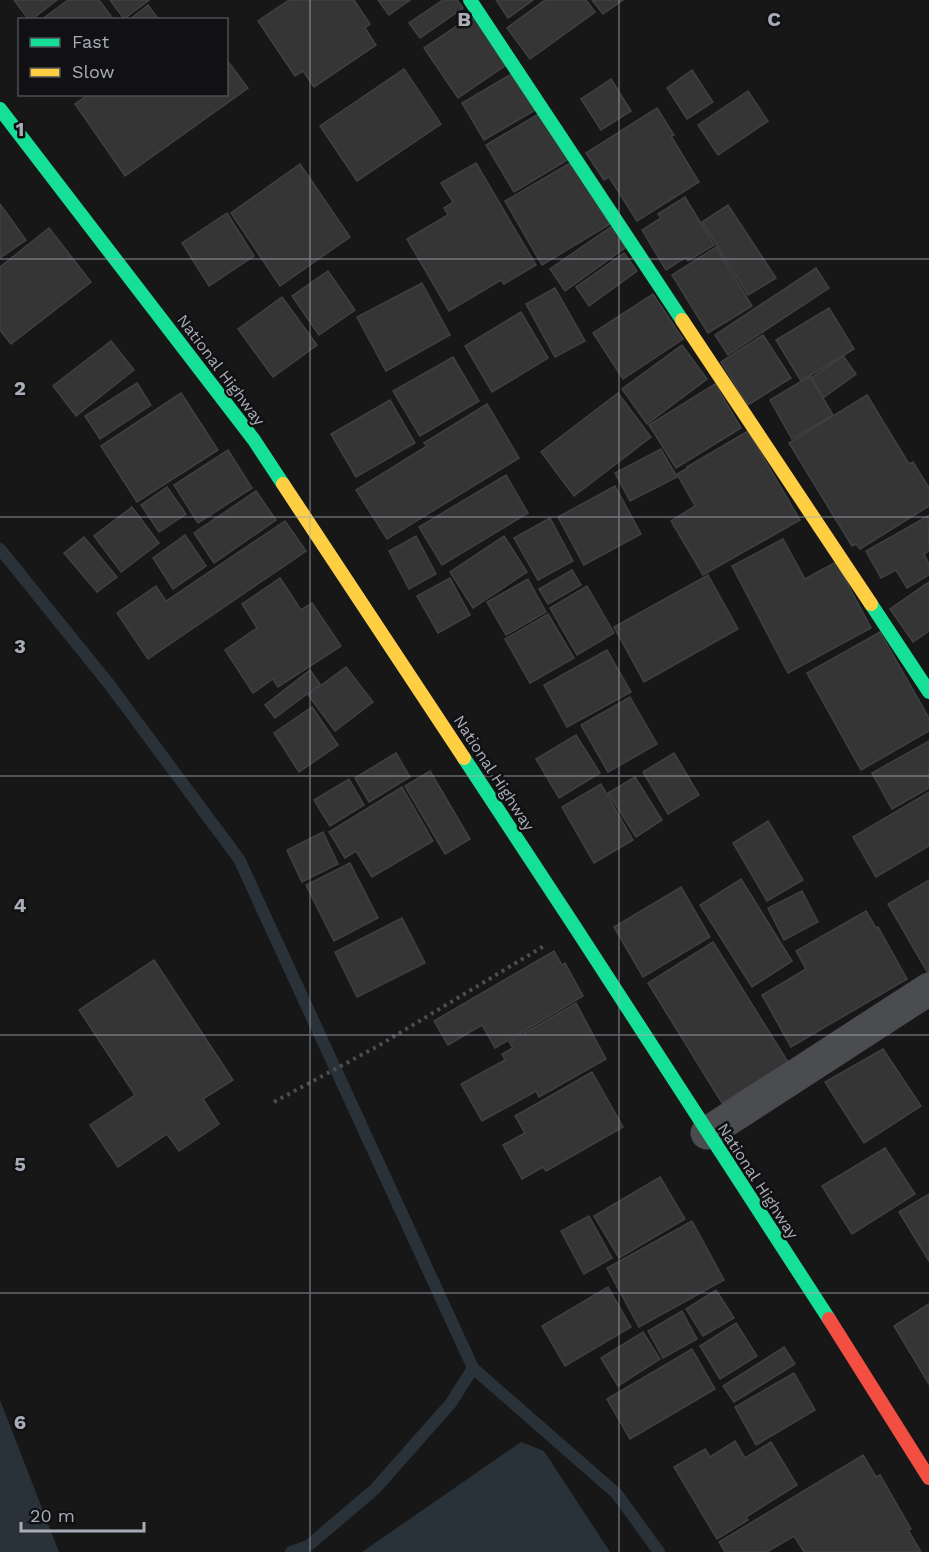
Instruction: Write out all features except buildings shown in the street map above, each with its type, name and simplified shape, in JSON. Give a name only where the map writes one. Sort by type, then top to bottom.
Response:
[{"type":"main road","points":[[470,0],[929,692]]},
{"type":"main road","name":"National Highway","points":[[0,109],[254,440],[575,927],[929,1478]]},
{"type":"street","points":[[707,1132],[929,989]]},
{"type":"path","points":[[274,1102],[378,1046],[575,927]]},
{"type":"shaded area","points":[[0,1400],[59,1552],[0,1552]]},
{"type":"shaded area","points":[[521,1442],[544,1451],[610,1552],[362,1552]]},
{"type":"waterway","points":[[0,549],[109,684],[239,859],[473,1368],[617,1494],[659,1552]]},
{"type":"waterway","points":[[291,1552],[308,1546],[375,1489],[451,1403],[473,1368]]},
{"type":"traffic: fast","points":[[470,0],[682,320]]},
{"type":"traffic: fast","points":[[0,109],[254,440],[283,484]]},
{"type":"traffic: fast","points":[[871,604],[929,692]]},
{"type":"traffic: fast","points":[[464,758],[829,1319]]},
{"type":"traffic: slow","points":[[682,320],[871,604]]},
{"type":"traffic: slow","points":[[283,484],[464,758]]},
{"type":"traffic: jam","points":[[829,1319],[929,1478]]}]
